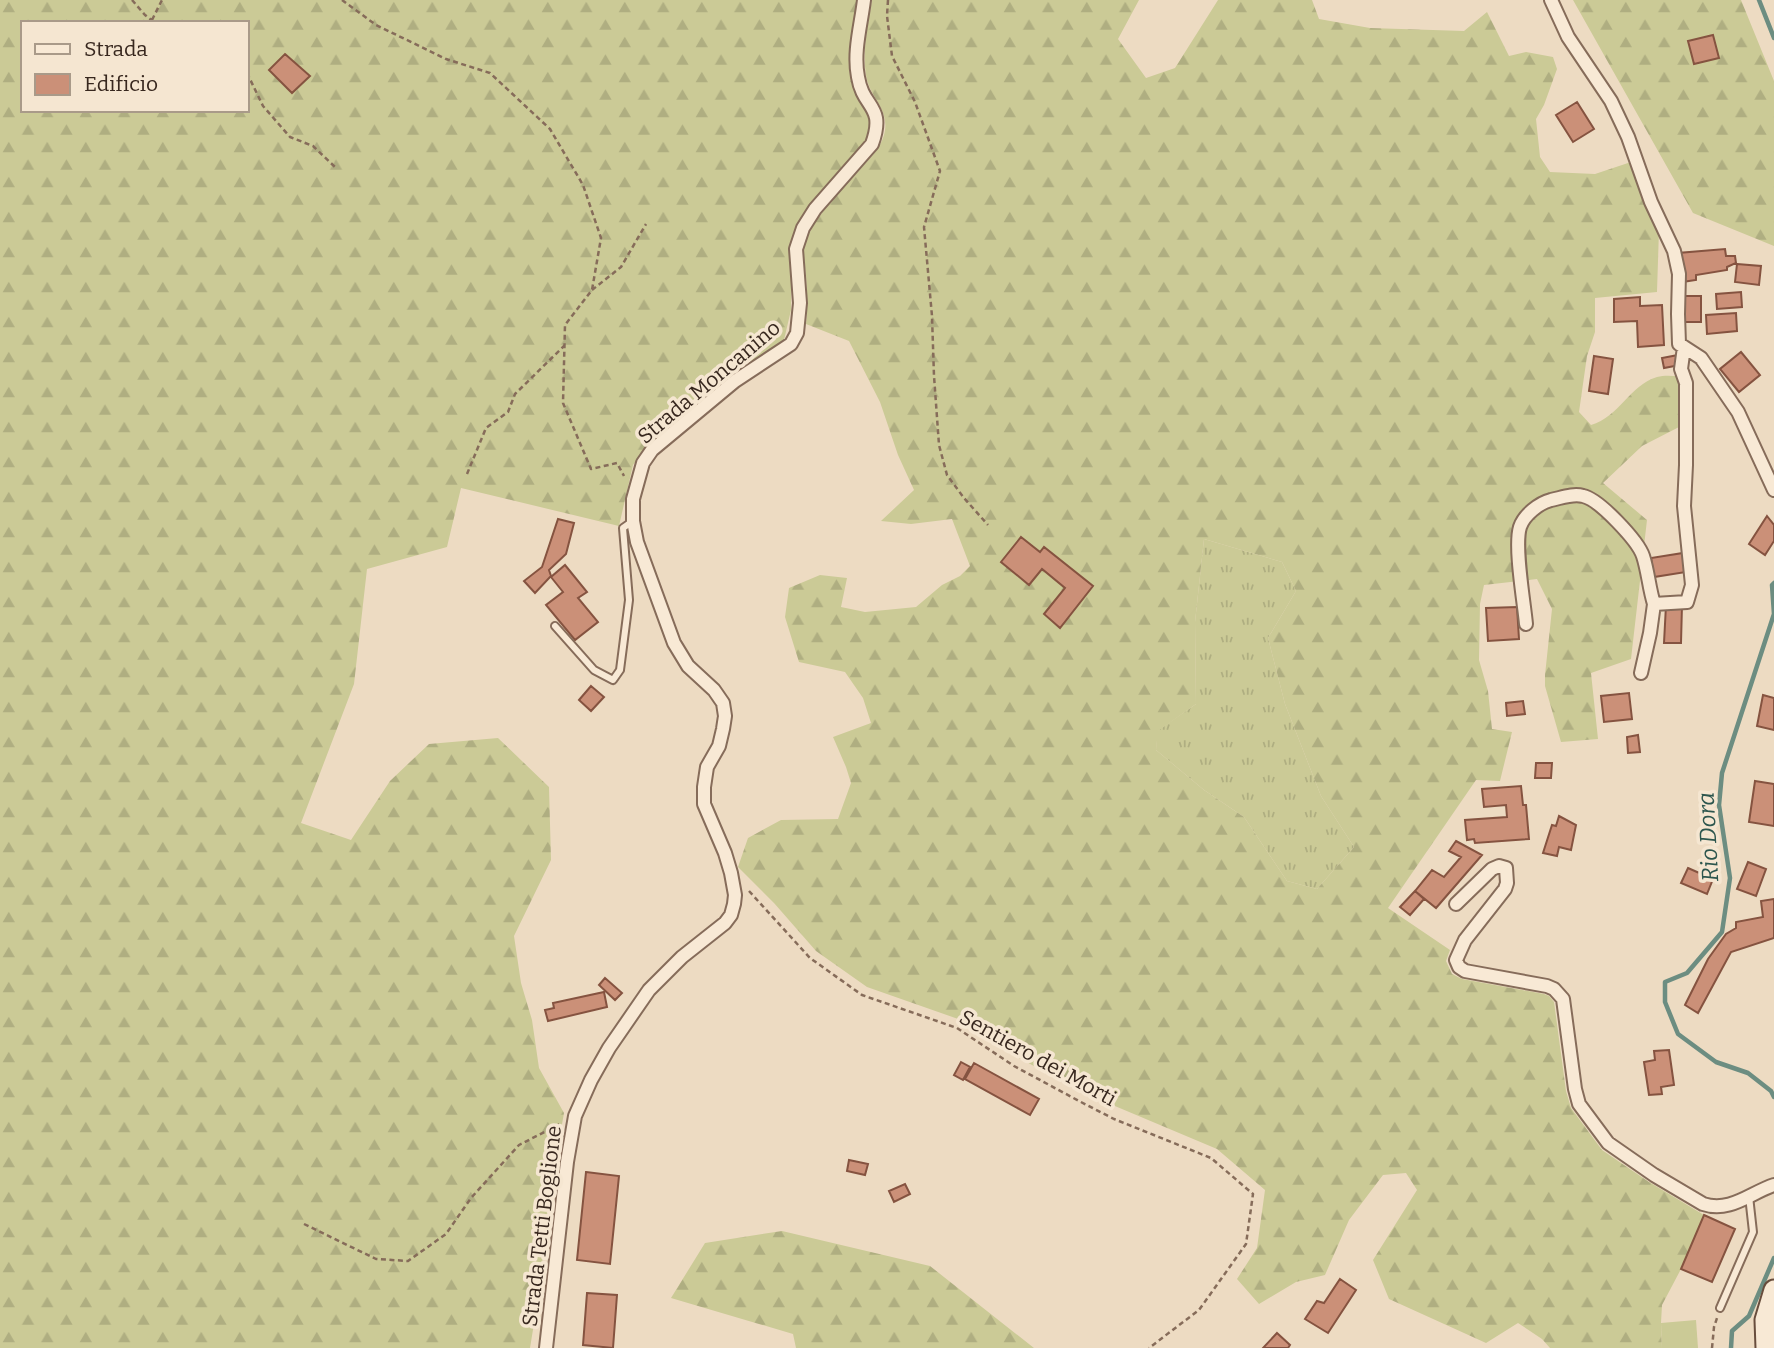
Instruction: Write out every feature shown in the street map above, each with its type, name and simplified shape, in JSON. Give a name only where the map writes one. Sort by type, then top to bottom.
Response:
[{"type":"street","name":"Strada Moncanino","points":[[731,873],[705,804],[704,787],[707,767],[719,746],[723,729],[723,703],[714,690],[688,666],[674,643],[637,542],[633,521],[634,493],[643,463],[652,450],[735,381],[792,344],[797,333],[800,303],[796,249],[803,228],[815,209],[872,144],[877,131],[875,112],[861,89],[858,76],[856,51],[864,0]]},
{"type":"street","points":[[1551,0],[1567,37],[1611,101],[1628,137],[1651,202],[1674,251],[1679,274],[1679,344],[1701,358],[1738,412],[1774,491]]},
{"type":"street","points":[[1654,604],[1688,602],[1692,584],[1684,506],[1686,383],[1681,369],[1684,347]]},
{"type":"street","points":[[1527,624],[1519,548],[1520,527],[1530,512],[1545,501],[1585,496],[1605,510],[1631,536],[1643,555],[1654,604],[1641,673]]},
{"type":"street","points":[[1456,904],[1492,869],[1499,866],[1506,868],[1505,889],[1465,940],[1456,960],[1459,967],[1465,971],[1547,986],[1559,993],[1563,999],[1579,1104],[1608,1143],[1703,1204],[1716,1207],[1731,1205],[1774,1185]]},
{"type":"street","name":"Strada Tetti Boglione","points":[[546,1348],[554,1261],[575,1116],[609,1048],[649,990],[731,915],[734,895],[731,873]]},
{"type":"street","points":[[1766,1348],[1765,1320],[1774,1290]]},
{"type":"lane","points":[[555,626],[594,670],[613,680],[620,670],[629,600],[623,528],[633,521]]},
{"type":"lane","points":[[1720,1308],[1753,1232],[1749,1196]]},
{"type":"path","points":[[132,0],[153,21]]},
{"type":"path","points":[[154,21],[162,0]]},
{"type":"path","points":[[342,0],[376,25],[446,59],[490,72],[550,129],[583,184],[601,238],[592,290]]},
{"type":"path","points":[[888,0],[887,16],[892,56],[915,102],[940,171],[924,227],[939,445],[947,475],[988,525]]},
{"type":"path","points":[[248,75],[263,106],[290,137],[313,146],[335,167]]},
{"type":"path","points":[[634,493],[617,463],[591,469],[563,403],[564,346],[565,325],[592,290],[621,267],[646,224]]},
{"type":"path","points":[[467,474],[486,428],[508,412],[514,394],[564,346]]},
{"type":"path","name":"Sentiero dei Morti","points":[[731,873],[810,958],[862,995],[957,1028],[1014,1066],[1114,1119],[1211,1158],[1252,1194],[1246,1244],[1199,1310],[1149,1348]]},
{"type":"path","points":[[304,1224],[376,1259],[408,1261],[446,1234],[471,1198],[519,1145],[575,1116]]},
{"type":"path","points":[[1712,1348],[1714,1327],[1720,1308]]},
{"type":"green space","points":[[0,0],[859,0],[850,50],[851,72],[872,119],[870,138],[791,247],[791,310],[784,340],[651,441],[633,465],[619,526],[461,488],[447,547],[367,569],[354,684],[301,823],[351,840],[390,781],[429,744],[498,738],[549,787],[551,860],[514,936],[539,1068],[564,1113],[551,1186],[530,1348],[0,1348]]},
{"type":"green space","points":[[872,0],[1139,0],[1118,39],[1146,78],[1175,68],[1218,0],[1312,0],[1319,19],[1370,28],[1464,31],[1487,12],[1509,56],[1526,52],[1553,57],[1557,69],[1536,119],[1540,157],[1550,172],[1595,174],[1631,162],[1659,230],[1657,292],[1595,298],[1595,332],[1587,356],[1579,412],[1591,425],[1609,415],[1648,381],[1660,376],[1679,376],[1681,426],[1642,446],[1603,483],[1647,520],[1631,659],[1591,673],[1598,739],[1561,742],[1545,686],[1552,609],[1537,579],[1484,585],[1480,604],[1479,660],[1488,691],[1492,729],[1512,732],[1500,781],[1476,780],[1388,908],[1450,950],[1446,961],[1452,974],[1462,979],[1549,996],[1554,1002],[1566,1091],[1571,1108],[1602,1150],[1704,1215],[1662,1305],[1662,1348],[1550,1348],[1542,1339],[1518,1323],[1486,1343],[1389,1299],[1373,1260],[1417,1190],[1406,1173],[1383,1175],[1349,1220],[1325,1275],[1296,1282],[1259,1304],[1237,1279],[1257,1248],[1265,1190],[1217,1149],[1084,1093],[1019,1058],[961,1020],[867,987],[816,951],[738,867],[748,838],[781,820],[838,819],[851,783],[833,737],[871,723],[863,698],[845,672],[799,662],[785,617],[789,588],[820,575],[847,578],[841,607],[865,612],[916,607],[970,566],[952,519],[911,524],[881,521],[914,490],[898,455],[880,402],[849,341],[806,324],[804,248],[808,237],[829,204],[875,152],[884,135],[885,118],[868,83],[865,66]],"holes":[[[1204,539],[1282,562],[1296,591],[1268,638],[1285,704],[1321,796],[1354,847],[1317,889],[1287,881],[1244,817],[1204,790],[1156,750],[1158,731],[1196,704],[1195,622]]]},
{"type":"green space","points":[[1573,0],[1741,0],[1774,81],[1774,246],[1693,213]]},
{"type":"green space","points":[[1204,539],[1282,562],[1296,591],[1268,638],[1285,704],[1321,796],[1354,847],[1317,889],[1287,881],[1244,817],[1204,790],[1156,750],[1157,731],[1196,704],[1195,622]]},
{"type":"green space","points":[[782,1231],[930,1266],[1034,1348],[796,1348],[793,1334],[671,1298],[705,1243]]},
{"type":"green space","points":[[1696,1320],[1698,1348],[1662,1348],[1661,1323]]},
{"type":"building","points":[[1713,35],[1719,58],[1694,64],[1688,41]]},
{"type":"building","points":[[285,54],[310,76],[292,93],[269,70]]},
{"type":"building","points":[[1577,102],[1594,129],[1573,142],[1556,115]]},
{"type":"building","points":[[1725,249],[1726,256],[1735,256],[1736,263],[1727,267],[1727,270],[1696,275],[1696,280],[1682,282],[1678,253]]},
{"type":"building","points":[[1737,264],[1761,266],[1759,285],[1735,282]]},
{"type":"building","points":[[1741,292],[1742,307],[1717,309],[1716,294]]},
{"type":"building","points":[[1683,296],[1701,296],[1701,322],[1683,322]]},
{"type":"building","points":[[1640,297],[1640,306],[1662,305],[1664,345],[1638,347],[1637,321],[1614,322],[1614,299]]},
{"type":"building","points":[[1736,313],[1737,331],[1707,334],[1706,315]]},
{"type":"building","points":[[1741,352],[1760,375],[1739,392],[1720,369]]},
{"type":"building","points":[[1678,355],[1680,365],[1664,368],[1662,358]]},
{"type":"building","points":[[1594,356],[1613,359],[1608,394],[1589,391]]},
{"type":"building","points":[[1767,516],[1774,525],[1774,541],[1765,555],[1749,544]]},
{"type":"building","points":[[558,519],[574,523],[566,554],[549,570],[551,576],[535,593],[524,581],[542,567]]},
{"type":"building","points":[[1021,537],[1040,552],[1044,547],[1093,586],[1060,628],[1044,614],[1065,588],[1042,569],[1029,585],[1001,562]]},
{"type":"building","points":[[1683,553],[1686,572],[1654,577],[1651,558]]},
{"type":"building","points":[[565,565],[587,592],[578,598],[598,622],[575,640],[546,605],[563,592],[551,577]]},
{"type":"building","points":[[1666,605],[1682,605],[1681,643],[1664,643]]},
{"type":"building","points":[[1517,607],[1519,639],[1488,641],[1486,608]]},
{"type":"building","points":[[591,686],[604,697],[591,711],[579,700]]},
{"type":"building","points":[[1629,693],[1632,719],[1604,722],[1601,696]]},
{"type":"building","points":[[1763,695],[1774,698],[1774,730],[1757,726]]},
{"type":"building","points":[[1523,701],[1525,714],[1507,716],[1506,703]]},
{"type":"building","points":[[1638,735],[1640,752],[1628,753],[1627,737]]},
{"type":"building","points":[[1536,763],[1552,763],[1551,778],[1535,778]]},
{"type":"building","points":[[1755,781],[1774,784],[1774,826],[1749,822]]},
{"type":"building","points":[[1521,786],[1523,805],[1526,805],[1529,839],[1475,843],[1474,839],[1467,840],[1465,820],[1507,817],[1506,805],[1484,807],[1482,789]]},
{"type":"building","points":[[1559,816],[1576,825],[1571,850],[1559,847],[1557,856],[1543,853],[1552,825],[1556,826]]},
{"type":"building","points":[[1456,841],[1482,855],[1436,908],[1415,891],[1432,870],[1444,877],[1461,857],[1449,851]]},
{"type":"building","points":[[1748,862],[1766,869],[1756,896],[1737,889]]},
{"type":"building","points":[[1688,868],[1713,879],[1707,894],[1681,883]]},
{"type":"building","points":[[1415,891],[1424,899],[1410,915],[1400,907]]},
{"type":"building","points":[[1774,899],[1774,938],[1731,952],[1698,1013],[1685,1005],[1708,959],[1726,934],[1736,928],[1736,922],[1763,917],[1761,901]]},
{"type":"building","points":[[605,978],[622,993],[615,1000],[599,985]]},
{"type":"building","points":[[604,992],[607,1007],[548,1021],[545,1010],[554,1008],[553,1003]]},
{"type":"building","points":[[1669,1050],[1674,1085],[1661,1087],[1662,1094],[1649,1095],[1644,1062],[1655,1060],[1654,1051]]},
{"type":"building","points":[[961,1062],[970,1067],[963,1080],[954,1075]]},
{"type":"building","points":[[974,1063],[1039,1099],[1030,1115],[965,1079]]},
{"type":"building","points":[[849,1160],[868,1164],[865,1175],[847,1171]]},
{"type":"building","points":[[586,1172],[619,1176],[610,1264],[577,1260]]},
{"type":"building","points":[[905,1184],[910,1194],[894,1202],[889,1191]]},
{"type":"building","points":[[1704,1215],[1735,1229],[1712,1282],[1681,1269]]},
{"type":"building","points":[[1340,1279],[1356,1290],[1328,1333],[1305,1319],[1317,1301],[1324,1303]]},
{"type":"building","points":[[587,1293],[617,1295],[613,1348],[583,1345]]},
{"type":"building","points":[[1277,1333],[1290,1345],[1288,1348],[1263,1348]]},
{"type":"waterway","name":"Rio Dora","points":[[1759,0],[1774,38]]},
{"type":"waterway","name":"Rio Dora","points":[[1774,583],[1774,614],[1722,773],[1719,805],[1730,878],[1722,932],[1687,973],[1665,982],[1665,1002],[1678,1034],[1716,1062],[1748,1073],[1771,1091],[1774,1097]]},
{"type":"waterway","name":"Rio Dora","points":[[1731,1348],[1732,1331],[1749,1316],[1774,1258]]}]
